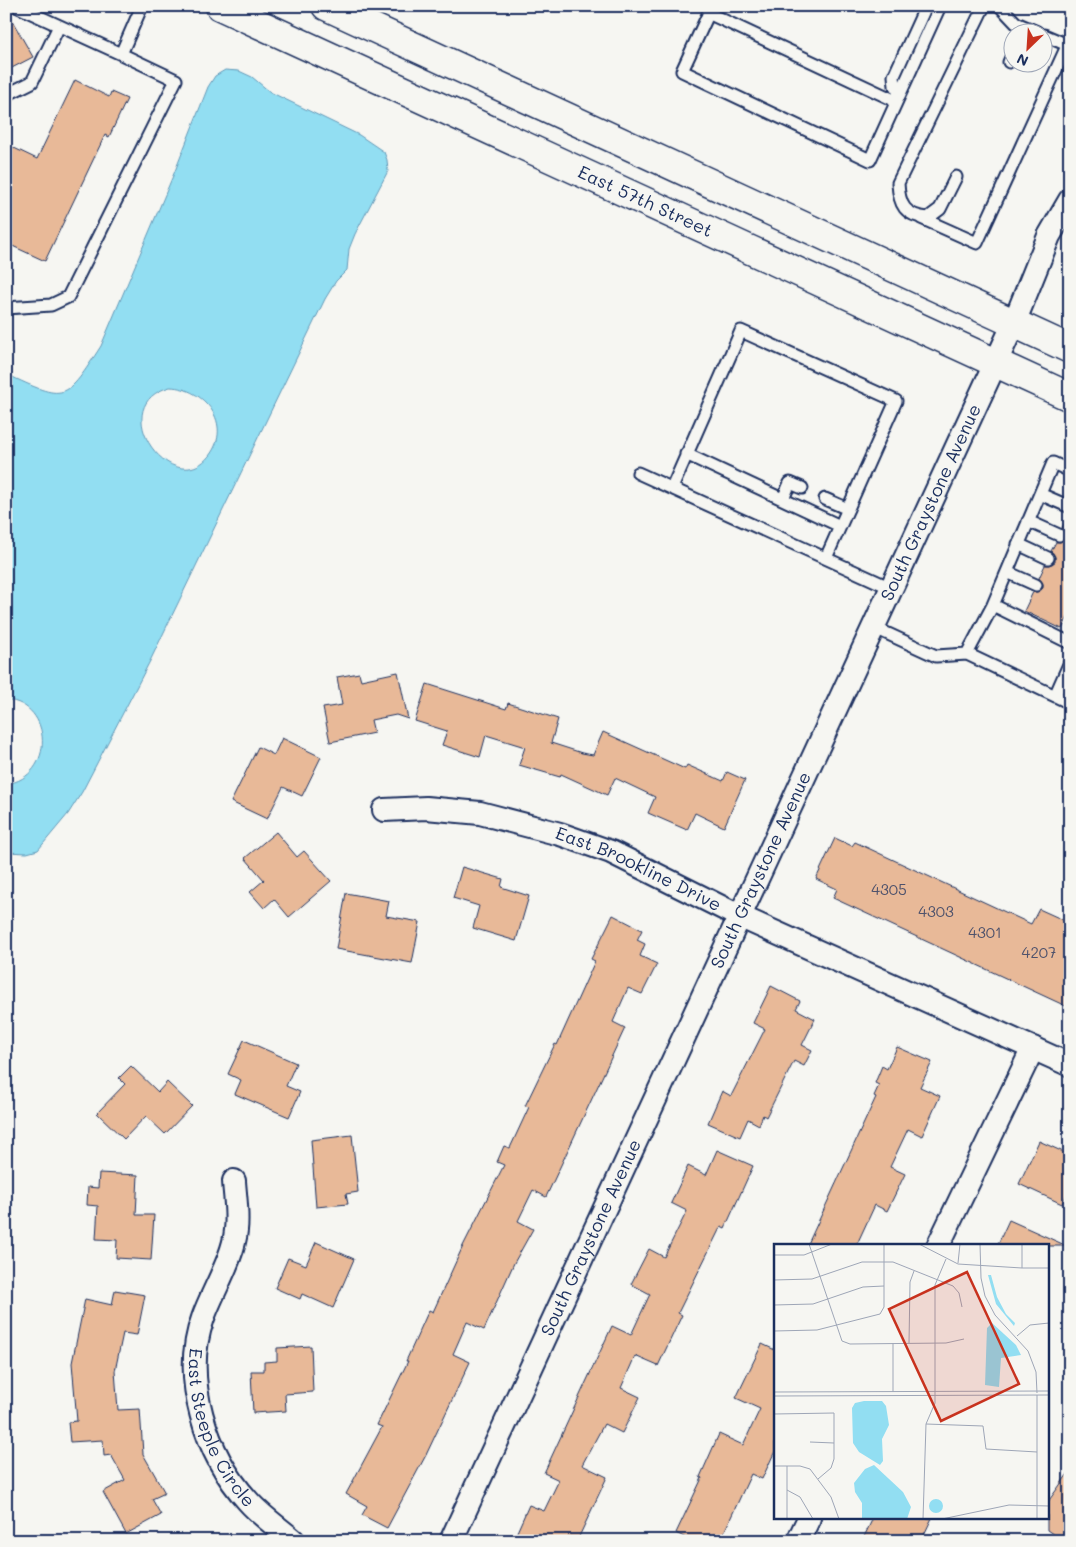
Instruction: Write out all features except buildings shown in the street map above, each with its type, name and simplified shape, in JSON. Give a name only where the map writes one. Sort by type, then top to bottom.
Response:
[{"type":"main road","name":"East 57th Street","points":[[220,6],[1070,398]]},
{"type":"main road","points":[[326,6],[1070,349]]},
{"type":"street","name":"South Graystone Avenue","points":[[451,1541],[1014,323],[1049,236],[1070,200]]},
{"type":"street","name":"East Brookline Drive","points":[[384,810],[426,808],[480,813],[560,834],[611,852],[741,916],[1070,1065]]},
{"type":"street","points":[[939,1244],[1032,1048]]},
{"type":"street","name":"East Steeple Circle","points":[[234,1181],[236,1231],[225,1267],[202,1320],[194,1360],[197,1398],[211,1439],[224,1467],[248,1501],[294,1541]]},
{"type":"street","points":[[798,1541],[808,1520]]},
{"type":"lane","points":[[6,308],[51,305],[68,297],[176,80],[16,6]]},
{"type":"lane","points":[[121,54],[142,6]]},
{"type":"lane","points":[[898,97],[894,76],[926,6]]},
{"type":"lane","points":[[898,97],[712,9],[682,71],[870,160],[940,6]]},
{"type":"lane","points":[[984,6],[898,183],[900,202],[904,209],[918,217],[977,244],[1068,46],[1054,40]]},
{"type":"lane","points":[[1000,6],[1015,22]]},
{"type":"lane","points":[[6,95],[32,82],[59,26]]},
{"type":"lane","points":[[918,217],[928,218],[935,214],[945,201],[956,177]]},
{"type":"lane","points":[[672,488],[741,332],[896,401],[826,558]]},
{"type":"lane","points":[[686,454],[840,526]]},
{"type":"lane","points":[[967,654],[993,605],[1053,463],[1070,471]]},
{"type":"lane","points":[[638,473],[892,588]]},
{"type":"lane","points":[[783,499],[790,483],[802,488]]},
{"type":"lane","points":[[1040,494],[1070,507]]},
{"type":"lane","points":[[825,499],[848,509]]},
{"type":"lane","points":[[1028,521],[1059,535]]},
{"type":"lane","points":[[1018,544],[1048,558]]},
{"type":"lane","points":[[1007,572],[1036,585]]},
{"type":"lane","points":[[993,605],[1070,643]]},
{"type":"lane","points":[[874,627],[936,656],[967,654],[1070,703]]},
{"type":"lane","points":[[1055,696],[1070,662]]},
{"type":"water","points":[[225,70],[239,71],[252,77],[270,92],[359,135],[384,152],[388,171],[355,234],[349,249],[347,270],[336,281],[325,299],[150,661],[82,792],[68,814],[38,850],[27,853],[6,852],[6,784],[22,779],[34,768],[40,755],[42,740],[40,726],[33,713],[22,704],[6,700],[6,374],[41,389],[62,392],[71,387],[89,364],[101,346],[175,171],[208,87],[215,76]],"holes":[[[170,387],[182,389],[204,401],[212,410],[217,420],[216,444],[209,456],[194,467],[178,467],[163,459],[150,446],[143,429],[143,412],[151,397]]]}]
